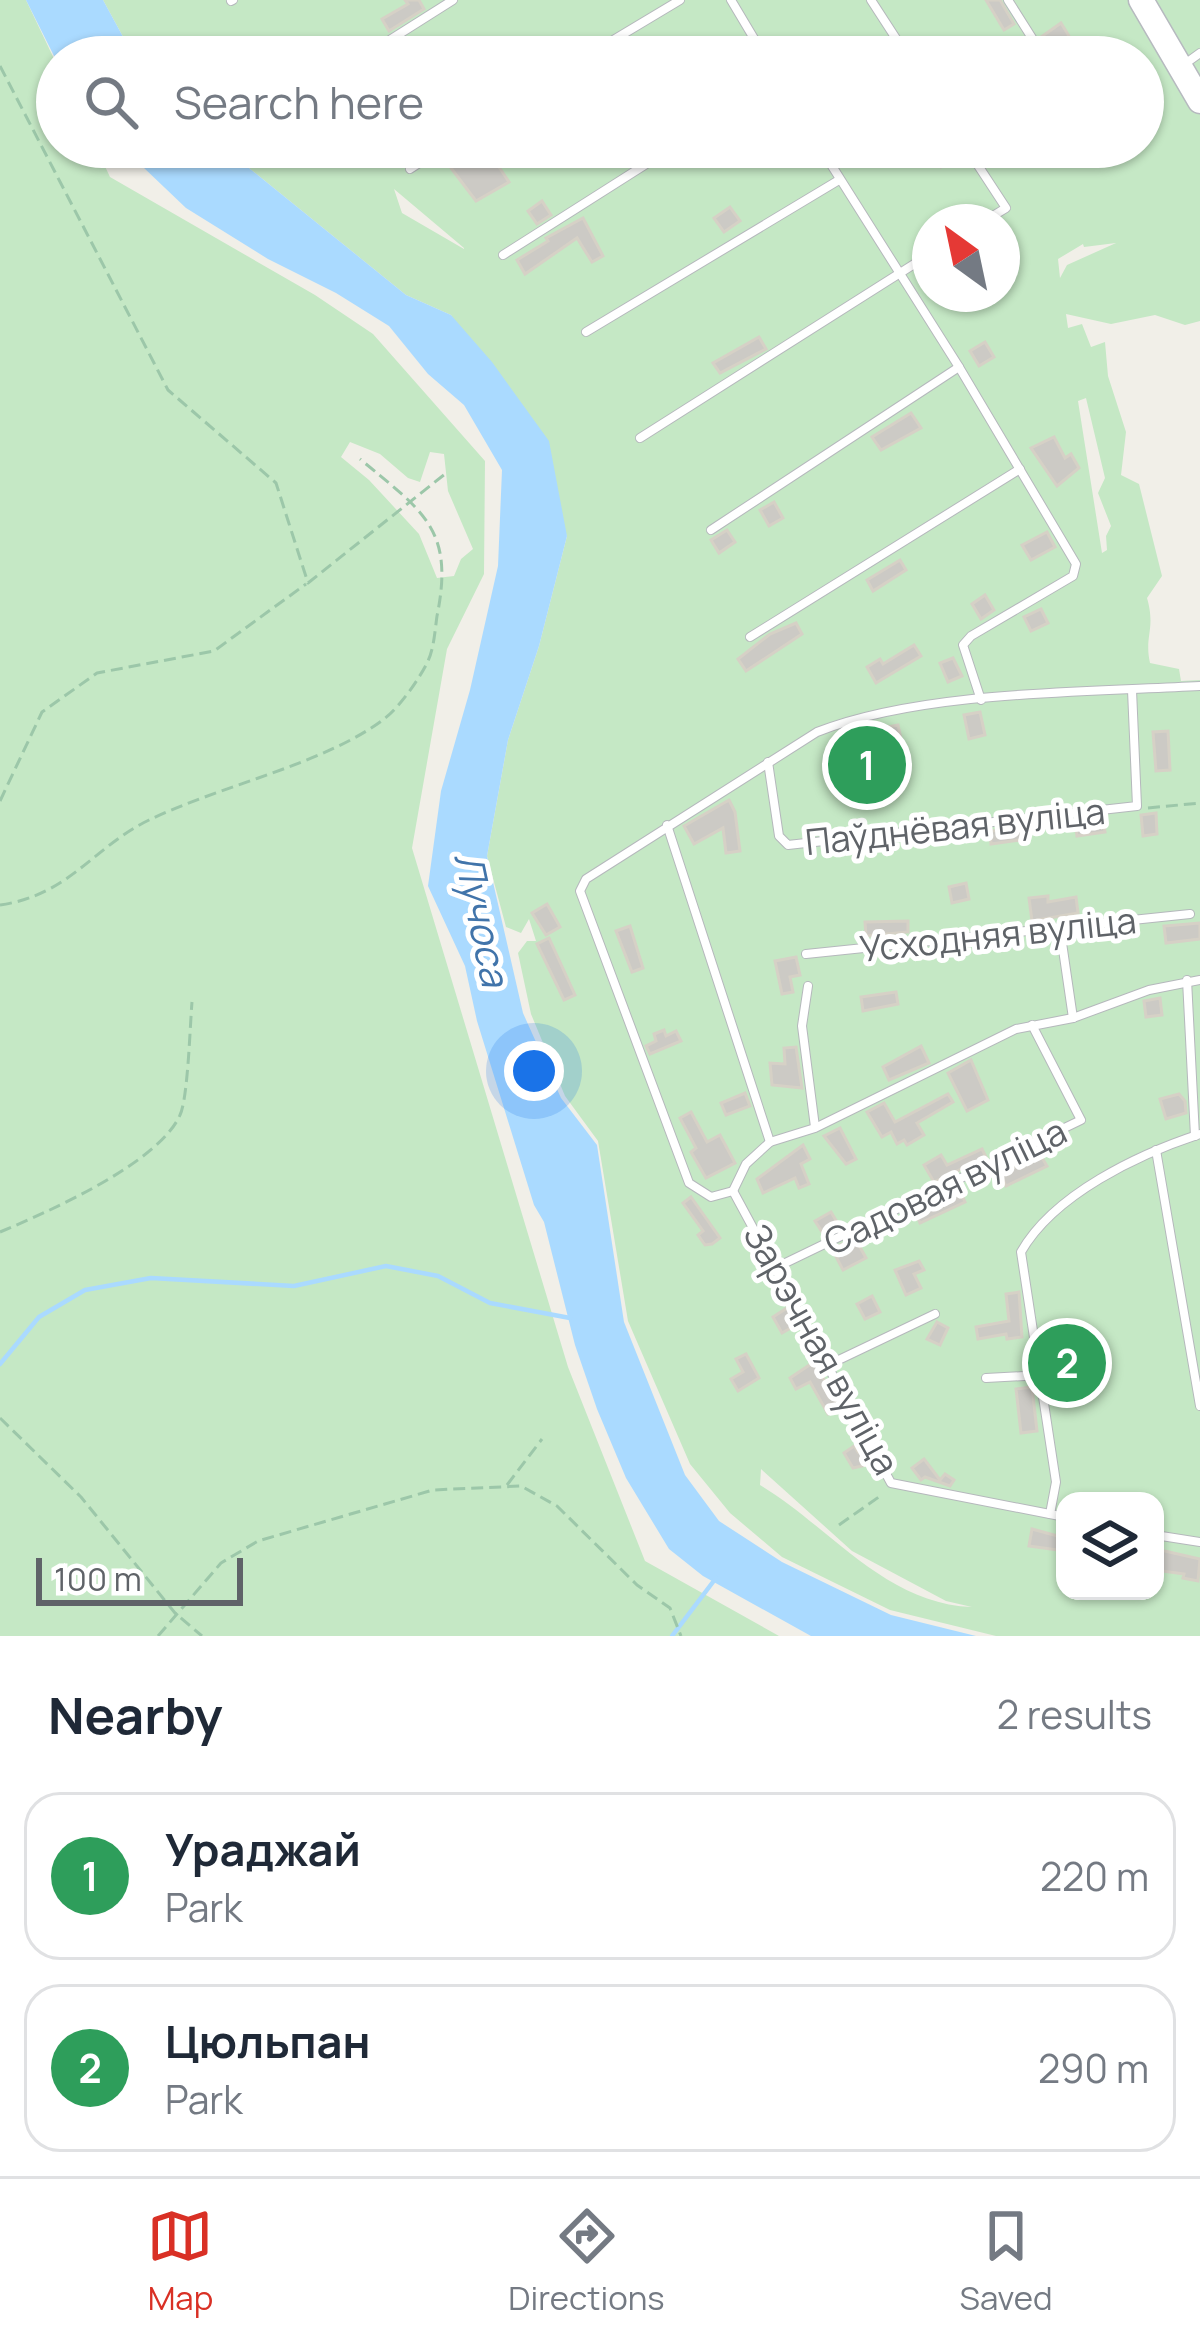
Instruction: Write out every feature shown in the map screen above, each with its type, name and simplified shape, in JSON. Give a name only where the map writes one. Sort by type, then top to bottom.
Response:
[{"type":"street","points":[[1141,0],[1190,60],[1200,101]]},
{"type":"lane","points":[[396,36],[453,0]]},
{"type":"lane","points":[[620,36],[680,0]]},
{"type":"lane","points":[[731,0],[752,36]]},
{"type":"lane","points":[[871,0],[894,36]]},
{"type":"lane","points":[[1008,0],[1031,36]]},
{"type":"lane","points":[[503,255],[641,168]]},
{"type":"lane","points":[[832,168],[959,367],[1076,564],[1073,576],[963,645],[981,700]]},
{"type":"lane","points":[[980,168],[1003,204]]},
{"type":"lane","points":[[586,332],[839,180]]},
{"type":"lane","points":[[640,438],[912,265]]},
{"type":"lane","points":[[711,530],[959,367]]},
{"type":"lane","points":[[750,637],[1020,469]]},
{"type":"lane","points":[[1200,686],[981,700],[852,718],[817,732],[667,825],[586,879],[580,891],[689,1183],[711,1198],[733,1191],[746,1164],[770,1142],[815,1129],[1016,1029],[1073,1018],[1187,980],[1200,980]]},
{"type":"lane","points":[[1132,690],[1137,806]]},
{"type":"lane","name":"Паўднёвая вуліца","points":[[768,762],[779,836],[788,845],[1137,806]]},
{"type":"lane","points":[[667,825],[770,1142]]},
{"type":"lane","name":"Усходняя вуліца","points":[[806,954],[1190,914]]},
{"type":"lane","points":[[1060,929],[1073,1018]]},
{"type":"lane","points":[[1050,1514],[1056,1482],[1021,1252],[1032,1233],[1114,1168],[1197,1135],[1187,980]]},
{"type":"lane","points":[[808,986],[802,1025],[815,1129]]},
{"type":"lane","name":"Садовая вуліца","points":[[777,1267],[1081,1120],[1032,1025]]},
{"type":"lane","points":[[1156,1150],[1200,1406]]},
{"type":"lane","name":"Зарэчная вуліца","points":[[733,1191],[891,1483],[1056,1515]]},
{"type":"lane","points":[[826,1366],[935,1314]]},
{"type":"lane","points":[[986,1378],[1042,1375]]},
{"type":"lane","points":[[1164,1536],[1200,1542]]},
{"type":"path","points":[[0,66],[36,135]]},
{"type":"path","points":[[53,168],[168,390],[276,483],[308,584]]},
{"type":"path","points":[[0,905],[32,901],[143,823],[226,786],[314,756],[386,718],[429,660],[445,578],[437,531],[360,459]]},
{"type":"path","points":[[0,801],[42,712],[98,673],[214,651],[308,584],[445,473]]},
{"type":"path","points":[[1137,806],[1200,803]]},
{"type":"path","points":[[0,1232],[55,1208],[149,1153],[181,1114],[192,1001]]},
{"type":"path","points":[[0,1418],[81,1497],[176,1613],[202,1636]]},
{"type":"path","points":[[506,1486],[542,1439]]},
{"type":"path","points":[[839,1525],[881,1497],[891,1483]]},
{"type":"path","points":[[158,1636],[221,1563],[258,1541],[433,1490],[506,1486],[521,1486],[557,1506],[637,1585],[670,1608],[681,1636]]},
{"type":"green space","points":[[0,0],[26,0],[43,36],[36,36],[36,168],[106,168],[110,177],[315,295],[373,334],[485,461],[484,574],[447,649],[412,848],[568,1367],[645,1561],[779,1636],[0,1636]],"holes":[[[350,442],[380,454],[408,478],[420,482],[430,452],[444,454],[448,491],[473,549],[461,559],[454,576],[437,578],[419,534],[341,457]]]},
{"type":"green space","points":[[103,0],[1200,0],[1200,321],[1185,325],[1155,315],[1111,324],[1066,314],[1068,328],[1082,324],[1091,347],[1105,342],[1108,376],[1126,432],[1121,475],[1139,484],[1162,576],[1147,598],[1150,663],[1179,669],[1181,681],[1200,680],[1200,1636],[996,1636],[890,1610],[782,1557],[730,1513],[690,1464],[628,1321],[598,1141],[565,1096],[531,1014],[518,953],[527,941],[536,941],[529,919],[521,933],[506,927],[487,856],[508,740],[539,646],[567,536],[451,315],[406,295],[249,168],[1164,168],[1164,36],[123,36]],"holes":[[[394,189],[464,249],[402,213]],[[1116,243],[1067,265],[1060,278],[1058,259],[1083,244]],[[1086,398],[1105,478],[1098,493],[1111,526],[1107,550],[1102,553],[1078,401]],[[761,1469],[852,1551],[946,1601],[972,1607],[941,1603],[885,1578],[760,1485]]]},
{"type":"water","points":[[26,0],[103,0],[123,36],[44,36]]},
{"type":"water","name":"Лучоса","points":[[144,168],[249,168],[406,295],[451,315],[549,441],[567,536],[539,646],[508,740],[487,856],[523,1013],[561,1098],[597,1145],[624,1322],[685,1475],[719,1521],[782,1562],[891,1615],[976,1636],[811,1636],[703,1576],[669,1549],[626,1478],[575,1345],[544,1222],[534,1205],[477,1021],[465,966],[428,886],[441,791],[498,566],[502,470],[464,405],[428,374],[389,326],[186,208]]},
{"type":"building","points":[[405,0],[419,0],[424,9],[389,31],[382,19],[408,4]]},
{"type":"building","points":[[986,0],[1000,0],[1014,24],[1004,30]]},
{"type":"building","points":[[1061,23],[1069,36],[1042,36]]},
{"type":"building","points":[[451,168],[500,168],[509,182],[476,201]]},
{"type":"building","points":[[542,201],[551,215],[537,224],[528,211]]},
{"type":"building","points":[[730,207],[740,221],[724,232],[714,218]]},
{"type":"building","points":[[583,218],[603,256],[592,262],[577,238],[525,274],[517,260]]},
{"type":"building","points":[[759,337],[766,349],[720,373],[713,363]]},
{"type":"building","points":[[985,342],[994,357],[979,366],[970,351]]},
{"type":"building","points":[[911,413],[921,428],[881,450],[872,437]]},
{"type":"building","points":[[1054,437],[1065,458],[1071,454],[1079,468],[1057,486],[1031,448]]},
{"type":"building","points":[[774,502],[783,518],[769,526],[760,510]]},
{"type":"building","points":[[727,530],[735,542],[719,553],[711,540]]},
{"type":"building","points":[[1047,532],[1055,547],[1031,560],[1022,545]]},
{"type":"building","points":[[900,560],[906,570],[873,591],[867,580]]},
{"type":"building","points":[[985,595],[994,610],[981,619],[972,604]]},
{"type":"building","points":[[1041,609],[1048,623],[1031,631],[1024,617]]},
{"type":"building","points":[[796,623],[802,634],[746,671],[738,659],[770,634]]},
{"type":"building","points":[[914,645],[921,656],[876,683],[867,667],[880,659],[883,664]]},
{"type":"building","points":[[953,658],[962,676],[948,682],[940,663]]},
{"type":"building","points":[[980,712],[985,735],[969,739],[964,715]]},
{"type":"building","points":[[898,725],[902,743],[886,746],[883,728]]},
{"type":"building","points":[[1168,731],[1170,770],[1156,771],[1153,732]]},
{"type":"building","points":[[729,800],[740,851],[726,853],[723,828],[694,844],[684,826]]},
{"type":"building","points":[[1156,813],[1157,834],[1143,836],[1141,815]]},
{"type":"building","points":[[1103,818],[1105,832],[1077,836],[1075,822]]},
{"type":"building","points":[[1027,828],[1028,839],[991,844],[990,831]]},
{"type":"building","points":[[966,883],[969,899],[952,903],[949,887]]},
{"type":"building","points":[[1048,896],[1048,902],[1076,897],[1078,913],[1032,921],[1029,898]]},
{"type":"building","points":[[547,904],[560,927],[546,935],[532,913]]},
{"type":"building","points":[[908,921],[908,932],[866,936],[865,922]]},
{"type":"building","points":[[1200,923],[1200,939],[1166,943],[1164,926]]},
{"type":"building","points":[[630,926],[643,968],[632,972],[616,931]]},
{"type":"building","points":[[549,938],[575,995],[564,1000],[537,944]]},
{"type":"building","points":[[796,957],[800,975],[790,977],[793,992],[782,994],[775,961]]},
{"type":"building","points":[[896,992],[898,1004],[863,1011],[861,997]]},
{"type":"building","points":[[1160,998],[1162,1015],[1146,1017],[1144,1001]]},
{"type":"building","points":[[664,1030],[666,1036],[676,1031],[681,1041],[650,1054],[646,1046],[656,1041],[654,1034]]},
{"type":"building","points":[[921,1046],[929,1063],[889,1080],[883,1067]]},
{"type":"building","points":[[796,1047],[802,1088],[772,1085],[770,1063],[785,1064],[784,1048]]},
{"type":"building","points":[[971,1060],[988,1100],[967,1111],[948,1073]]},
{"type":"building","points":[[745,1093],[750,1106],[726,1115],[721,1103]]},
{"type":"building","points":[[948,1094],[953,1102],[917,1123],[924,1135],[907,1145],[904,1140],[897,1144],[891,1132],[882,1137],[867,1112],[884,1103],[895,1122]]},
{"type":"building","points":[[1179,1094],[1186,1113],[1166,1119],[1160,1099]]},
{"type":"building","points":[[691,1112],[707,1142],[720,1135],[735,1163],[706,1178],[680,1118]]},
{"type":"building","points":[[840,1128],[856,1159],[846,1164],[824,1136]]},
{"type":"building","points":[[803,1145],[810,1159],[801,1164],[809,1184],[799,1188],[795,1178],[763,1193],[757,1179]]},
{"type":"building","points":[[982,1149],[986,1157],[934,1182],[924,1165],[941,1155],[947,1165]]},
{"type":"building","points":[[1038,1151],[1047,1166],[1006,1186],[998,1170],[1010,1164],[1012,1168]]},
{"type":"building","points":[[959,1188],[965,1202],[920,1223],[914,1210]]},
{"type":"building","points":[[691,1197],[720,1238],[712,1244],[705,1245],[698,1235],[703,1231],[683,1203]]},
{"type":"building","points":[[831,1212],[840,1227],[824,1235],[815,1221]]},
{"type":"building","points":[[855,1238],[866,1258],[843,1270],[832,1249]]},
{"type":"building","points":[[919,1261],[924,1270],[914,1274],[921,1288],[906,1295],[895,1270]]},
{"type":"building","points":[[1019,1292],[1022,1337],[1007,1339],[1006,1334],[978,1339],[976,1327],[1009,1321],[1006,1294]]},
{"type":"building","points":[[872,1296],[880,1312],[865,1319],[857,1304]]},
{"type":"building","points":[[787,1308],[796,1325],[782,1333],[773,1317]]},
{"type":"building","points":[[937,1322],[948,1328],[940,1345],[927,1339]]},
{"type":"building","points":[[746,1354],[759,1378],[738,1391],[731,1379],[743,1372],[736,1359]]},
{"type":"building","points":[[814,1362],[840,1407],[828,1414],[810,1382],[796,1389],[790,1378]]},
{"type":"building","points":[[1032,1387],[1037,1431],[1021,1433],[1016,1389]]},
{"type":"building","points":[[854,1446],[858,1452],[863,1449],[871,1464],[853,1468],[844,1453]]},
{"type":"building","points":[[924,1459],[940,1480],[945,1474],[954,1480],[950,1486],[925,1477],[921,1480],[912,1468]]},
{"type":"building","points":[[1032,1529],[1056,1536],[1056,1550],[1029,1546]]},
{"type":"building","points":[[1164,1551],[1200,1559],[1198,1581],[1183,1578],[1184,1574],[1164,1571]]},
{"type":"waterway","points":[[0,1364],[39,1317],[85,1290],[151,1278],[294,1286],[386,1266],[438,1276],[490,1303],[570,1318]]},
{"type":"waterway","points":[[672,1636],[716,1578]]},
{"type":"place","name":"Ураджай","points":[[867,765]]},
{"type":"place","name":"Цюльпан","points":[[1067,1363]]}]
